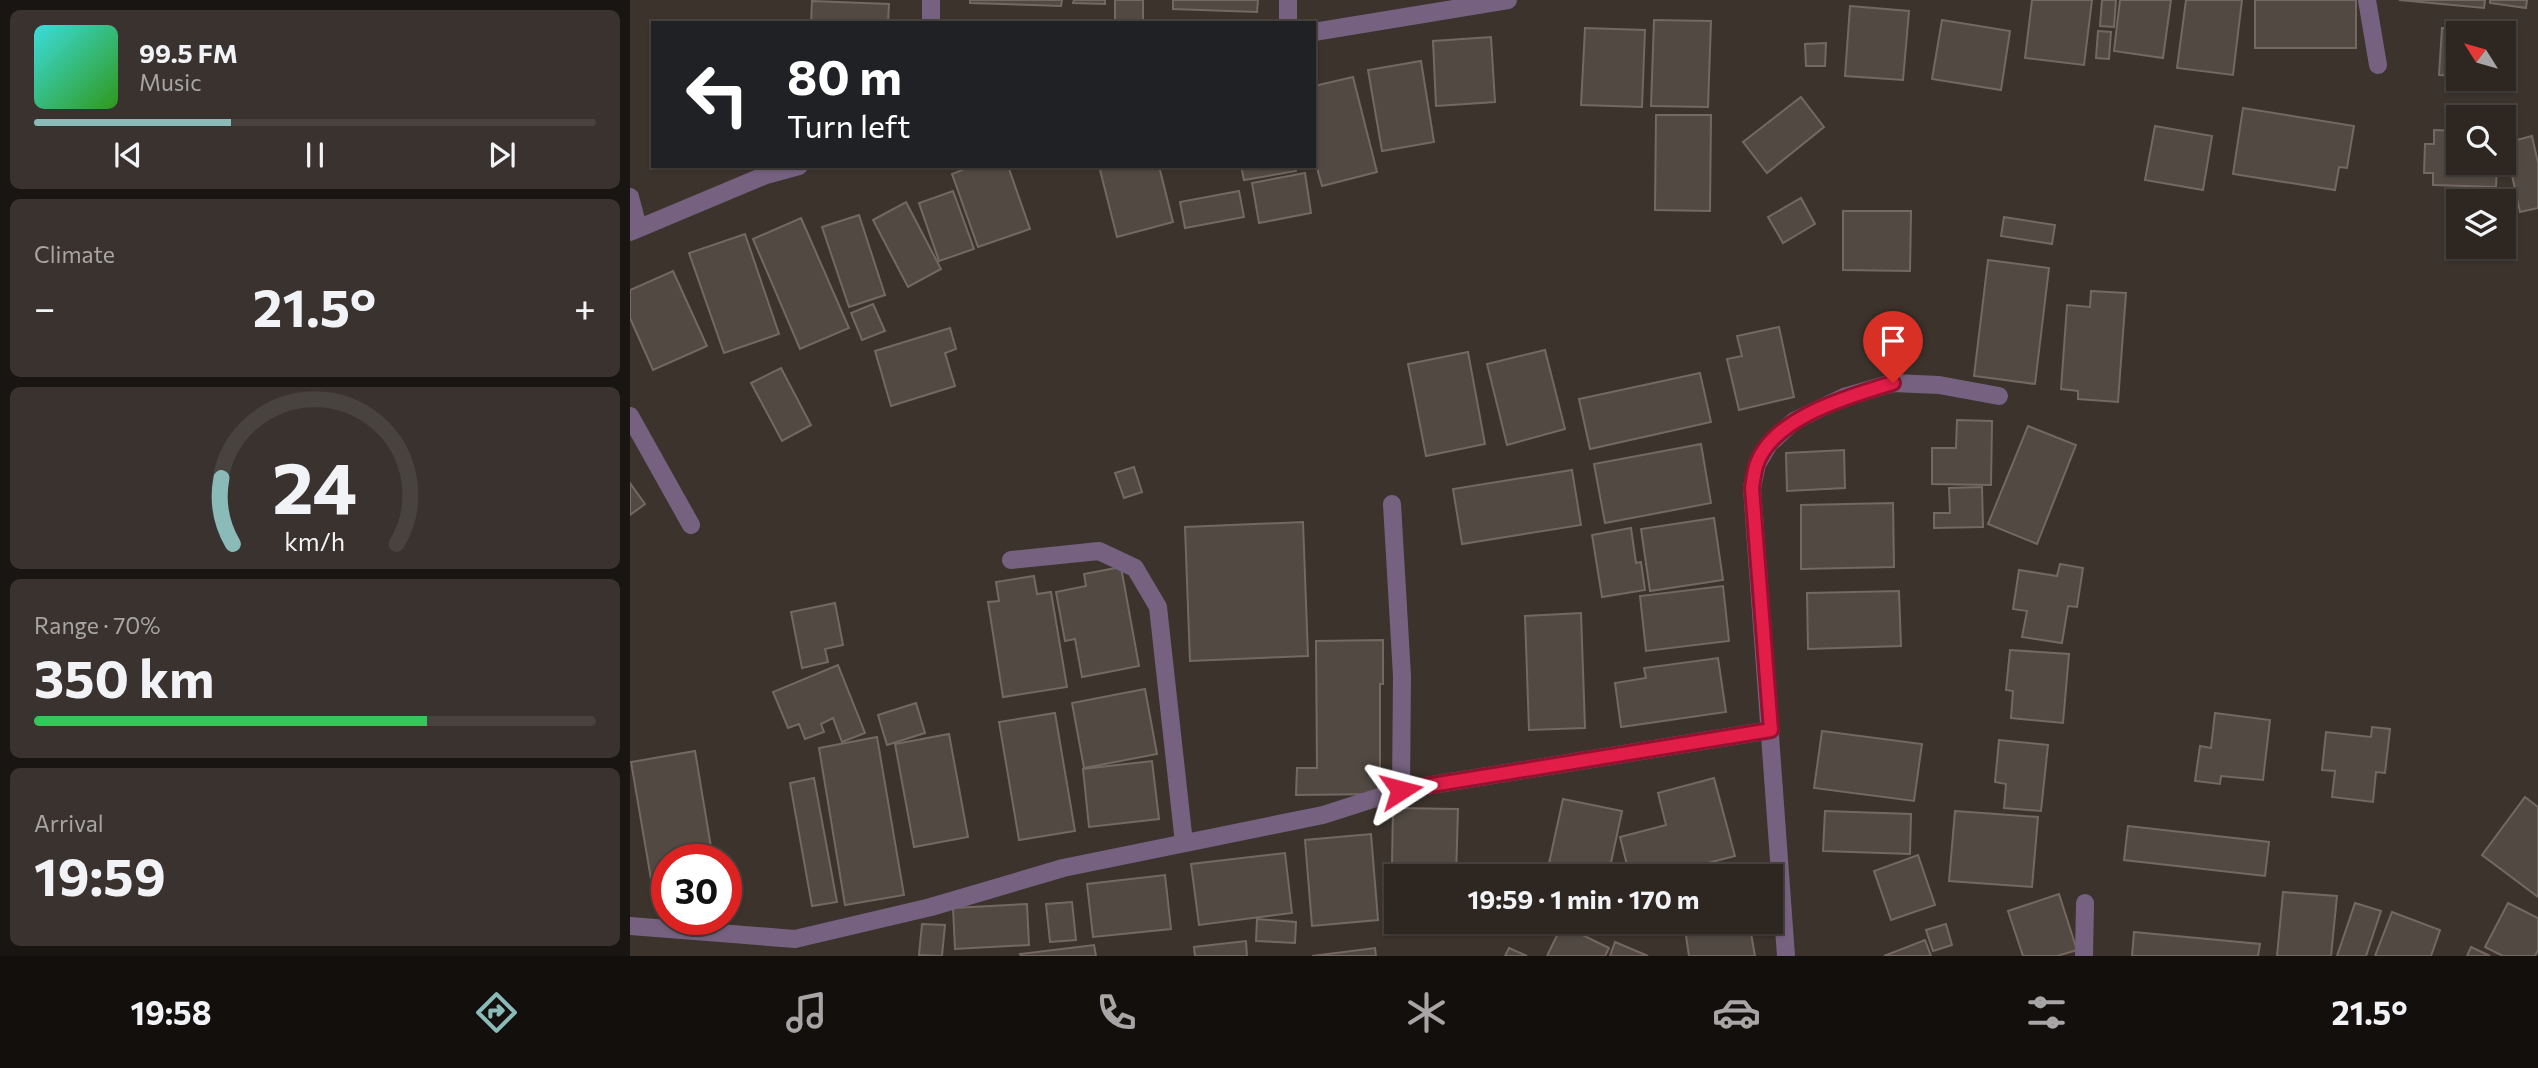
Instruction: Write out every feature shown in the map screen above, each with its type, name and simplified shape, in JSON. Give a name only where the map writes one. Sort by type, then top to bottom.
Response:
[{"type":"street","points":[[931,0],[931,21]]},
{"type":"street","points":[[1288,0],[1288,21]]},
{"type":"street","points":[[1316,32],[1508,0]]},
{"type":"street","points":[[2367,0],[2378,65]]},
{"type":"street","points":[[630,197],[634,230],[766,175],[792,168]]},
{"type":"street","points":[[1786,956],[1752,488],[1757,464],[1769,444],[1794,421],[1844,397],[1893,383],[1939,385],[1999,396]]},
{"type":"street","points":[[630,416],[691,525]]},
{"type":"street","points":[[1392,503],[1402,676],[1401,790]]},
{"type":"street","points":[[1012,560],[1099,551],[1135,568],[1158,607],[1184,843]]},
{"type":"street","points":[[630,926],[795,939],[931,907],[1063,868],[1323,815],[1401,790],[1771,730]]},
{"type":"street","points":[[2084,956],[2085,903]]},
{"type":"building","points":[[970,0],[1062,0],[1061,6],[970,3]]},
{"type":"building","points":[[1074,0],[1105,0],[1105,4],[1073,3]]},
{"type":"building","points":[[1115,0],[1143,0],[1143,21],[1115,21]]},
{"type":"building","points":[[1173,0],[1258,0],[1257,12],[1173,9]]},
{"type":"building","points":[[2032,0],[2092,0],[2084,65],[2025,58]]},
{"type":"building","points":[[2102,0],[2116,0],[2114,27],[2100,26]]},
{"type":"building","points":[[2120,0],[2171,0],[2163,58],[2114,51]]},
{"type":"building","points":[[2186,0],[2242,0],[2233,75],[2177,68]]},
{"type":"building","points":[[2255,0],[2356,0],[2356,48],[2255,48]]},
{"type":"building","points":[[2399,0],[2485,0],[2484,8]]},
{"type":"building","points":[[2490,0],[2527,0],[2526,8],[2490,3]]},
{"type":"building","points":[[812,1],[889,4],[888,21],[811,21]]},
{"type":"building","points":[[1850,6],[1909,11],[1903,80],[1845,76]]},
{"type":"building","points":[[1654,20],[1711,21],[1708,107],[1651,106]]},
{"type":"building","points":[[1942,20],[2010,31],[2001,90],[1932,79]]},
{"type":"building","points":[[1585,28],[1645,30],[1642,107],[1581,105]]},
{"type":"building","points":[[2442,28],[2446,28],[2446,75],[2439,75]]},
{"type":"building","points":[[2098,31],[2111,32],[2109,59],[2096,58]]},
{"type":"building","points":[[1491,37],[1495,102],[1436,106],[1433,41]]},
{"type":"building","points":[[1826,43],[1825,66],[1806,66],[1805,44]]},
{"type":"building","points":[[1421,61],[1434,142],[1382,151],[1368,70]]},
{"type":"building","points":[[1353,77],[1377,172],[1322,186],[1316,164],[1316,86]]},
{"type":"building","points":[[1801,97],[1824,127],[1767,173],[1743,142]]},
{"type":"building","points":[[2243,108],[2354,126],[2347,168],[2339,167],[2335,190],[2233,174]]},
{"type":"building","points":[[1656,115],[1711,115],[1710,211],[1655,210]]},
{"type":"building","points":[[2155,126],[2212,136],[2203,190],[2145,180]]},
{"type":"building","points":[[2434,130],[2446,130],[2446,175],[2496,175],[2496,187],[2433,185],[2433,173],[2424,173],[2425,144],[2434,144]]},
{"type":"building","points":[[2532,136],[2538,163],[2538,208],[2520,212],[2512,175],[2516,175],[2516,140]]},
{"type":"building","points":[[967,168],[1009,168],[1030,229],[978,247],[952,174]]},
{"type":"building","points":[[1100,168],[1160,168],[1173,222],[1117,237]]},
{"type":"building","points":[[1241,168],[1295,168],[1296,171],[1244,180]]},
{"type":"building","points":[[1305,173],[1311,213],[1259,223],[1252,183]]},
{"type":"building","points":[[953,191],[974,249],[939,261],[919,203]]},
{"type":"building","points":[[1239,191],[1244,217],[1185,228],[1180,202]]},
{"type":"building","points":[[1801,198],[1815,224],[1783,243],[1768,217]]},
{"type":"building","points":[[906,202],[941,269],[908,287],[873,220]]},
{"type":"building","points":[[1843,211],[1911,211],[1910,271],[1843,270]]},
{"type":"building","points":[[859,215],[885,295],[849,307],[822,227]]},
{"type":"building","points":[[2004,217],[2055,225],[2052,244],[2001,236]]},
{"type":"building","points":[[801,218],[849,328],[800,349],[753,239]]},
{"type":"building","points":[[745,234],[779,334],[724,353],[689,253]]},
{"type":"building","points":[[1988,260],[2049,268],[2035,384],[1974,376]]},
{"type":"building","points":[[673,271],[707,346],[653,370],[630,318],[630,290]]},
{"type":"building","points":[[2091,291],[2126,293],[2118,402],[2078,399],[2078,391],[2061,389],[2067,305],[2090,307]]},
{"type":"building","points":[[873,304],[885,331],[862,340],[851,313]]},
{"type":"building","points":[[1779,327],[1794,397],[1739,410],[1727,359],[1742,356],[1737,336]]},
{"type":"building","points":[[950,328],[956,349],[945,353],[955,386],[891,406],[875,351]]},
{"type":"building","points":[[1545,350],[1565,429],[1507,445],[1487,364]]},
{"type":"building","points":[[1468,352],[1485,444],[1426,456],[1408,364]]},
{"type":"building","points":[[781,368],[811,425],[782,441],[751,383]]},
{"type":"building","points":[[1700,373],[1711,422],[1590,449],[1579,399]]},
{"type":"building","points":[[1957,420],[1992,421],[1991,485],[1932,484],[1932,448],[1956,448]]},
{"type":"building","points":[[2028,426],[2076,445],[2037,544],[1988,524]]},
{"type":"building","points":[[1701,444],[1711,503],[1605,523],[1594,464]]},
{"type":"building","points":[[1844,450],[1845,488],[1787,491],[1786,453]]},
{"type":"building","points":[[1134,467],[1142,492],[1124,498],[1115,473]]},
{"type":"building","points":[[1572,470],[1581,525],[1462,544],[1453,489]]},
{"type":"building","points":[[630,483],[645,504],[630,515]]},
{"type":"building","points":[[1982,487],[1983,527],[1934,528],[1934,513],[1950,513],[1949,488]]},
{"type":"building","points":[[1893,503],[1894,567],[1801,569],[1801,505]]},
{"type":"building","points":[[1714,518],[1723,580],[1650,591],[1641,529]]},
{"type":"building","points":[[1303,522],[1308,656],[1190,661],[1185,527]]},
{"type":"building","points":[[1631,528],[1636,563],[1641,562],[1645,590],[1602,597],[1592,535]]},
{"type":"building","points":[[2060,564],[2083,568],[2077,607],[2068,606],[2062,643],[2022,637],[2027,611],[2013,609],[2019,570],[2057,576]]},
{"type":"building","points":[[1121,567],[1139,666],[1082,677],[1075,639],[1065,641],[1056,592],[1086,586],[1084,574]]},
{"type":"building","points":[[1034,576],[1037,594],[1051,592],[1067,687],[1003,697],[988,602],[999,601],[996,582]]},
{"type":"building","points":[[1723,586],[1729,641],[1646,651],[1640,596]]},
{"type":"building","points":[[1899,591],[1901,646],[1808,649],[1807,593]]},
{"type":"building","points":[[835,603],[843,645],[825,649],[828,662],[802,668],[791,612]]},
{"type":"building","points":[[1581,613],[1585,728],[1529,730],[1525,616]]},
{"type":"building","points":[[1383,640],[1383,684],[1380,684],[1380,794],[1296,795],[1297,768],[1317,768],[1316,641]]},
{"type":"building","points":[[2010,650],[2069,654],[2063,723],[2011,718],[2013,691],[2006,690]]},
{"type":"building","points":[[1718,658],[1726,712],[1621,727],[1615,683],[1646,678],[1644,668]]},
{"type":"building","points":[[838,665],[865,733],[842,742],[833,718],[821,724],[824,732],[805,739],[799,724],[788,728],[773,692]]},
{"type":"building","points":[[1145,689],[1157,754],[1084,768],[1072,703]]},
{"type":"building","points":[[916,703],[925,733],[887,745],[878,715]]},
{"type":"building","points":[[1055,713],[1075,831],[1019,840],[999,722]]},
{"type":"building","points":[[2215,713],[2270,720],[2263,780],[2221,776],[2220,784],[2195,781],[2200,746],[2211,748]]},
{"type":"building","points":[[2372,727],[2390,729],[2385,773],[2376,772],[2373,802],[2332,797],[2335,771],[2322,770],[2326,732],[2371,737]]},
{"type":"building","points":[[1822,731],[1922,744],[1914,801],[1814,788]]},
{"type":"building","points":[[949,734],[968,837],[914,847],[895,744]]},
{"type":"building","points":[[877,737],[904,895],[845,905],[819,748]]},
{"type":"building","points":[[1999,740],[2048,745],[2041,811],[2004,808],[2006,784],[1995,782]]},
{"type":"building","points":[[695,751],[710,844],[651,844],[651,879],[631,762]]},
{"type":"building","points":[[1152,761],[1159,819],[1089,827],[1083,769]]},
{"type":"building","points":[[814,778],[837,902],[812,906],[790,783]]},
{"type":"building","points":[[1714,778],[1735,856],[1704,864],[1627,864],[1620,837],[1666,825],[1658,793]]},
{"type":"building","points":[[2525,797],[2538,807],[2538,897],[2482,855]]},
{"type":"building","points":[[1563,799],[1622,811],[1611,864],[1549,864]]},
{"type":"building","points":[[1393,808],[1458,809],[1456,864],[1392,864]]},
{"type":"building","points":[[1825,811],[1911,814],[1910,854],[1823,851]]},
{"type":"building","points":[[1955,811],[2038,817],[2032,887],[1949,881]]},
{"type":"building","points":[[2128,826],[2269,842],[2265,876],[2124,860]]},
{"type":"building","points":[[1371,834],[1378,920],[1312,926],[1305,840]]},
{"type":"building","points":[[1285,853],[1292,913],[1199,925],[1191,864]]},
{"type":"building","points":[[1918,855],[1935,905],[1891,920],[1874,871]]},
{"type":"building","points":[[1165,875],[1171,929],[1093,937],[1087,884]]},
{"type":"building","points":[[2283,892],[2337,896],[2331,956],[2277,956]]},
{"type":"building","points":[[2059,894],[2077,950],[2057,956],[2023,956],[2008,911]]},
{"type":"building","points":[[1072,902],[1076,940],[1050,942],[1046,904]]},
{"type":"building","points":[[2355,903],[2381,911],[2366,956],[2337,956]]},
{"type":"building","points":[[2508,903],[2538,918],[2538,950],[2535,956],[2503,956],[2485,947]]},
{"type":"building","points":[[1027,904],[1029,945],[955,949],[953,908]]},
{"type":"building","points":[[2392,912],[2440,930],[2431,956],[2375,956]]},
{"type":"building","points":[[1257,919],[1296,922],[1295,943],[1256,941]]},
{"type":"building","points":[[922,924],[945,925],[942,956],[919,955]]},
{"type":"building","points":[[1946,924],[1952,945],[1933,951],[1926,930]]},
{"type":"building","points":[[2134,932],[2260,944],[2258,956],[2132,956]]},
{"type":"building","points":[[1558,934],[1580,934],[1609,948],[1605,956],[1547,956]]},
{"type":"building","points":[[1686,934],[1751,934],[1755,956],[1689,956]]},
{"type":"building","points":[[1925,940],[1931,956],[1884,956]]},
{"type":"building","points":[[1246,941],[1247,956],[1195,956],[1194,947]]},
{"type":"building","points":[[1615,942],[1648,956],[1610,956]]},
{"type":"building","points":[[1094,945],[1096,956],[1020,954]]},
{"type":"building","points":[[2471,947],[2490,956],[2467,956]]},
{"type":"building","points":[[1375,948],[1376,956],[1312,956]]},
{"type":"building","points":[[1509,948],[1527,956],[1505,956]]},
{"type":"route","points":[[1401,790],[1771,730],[1752,488],[1757,464],[1769,444],[1794,421],[1844,397],[1893,383]]}]
